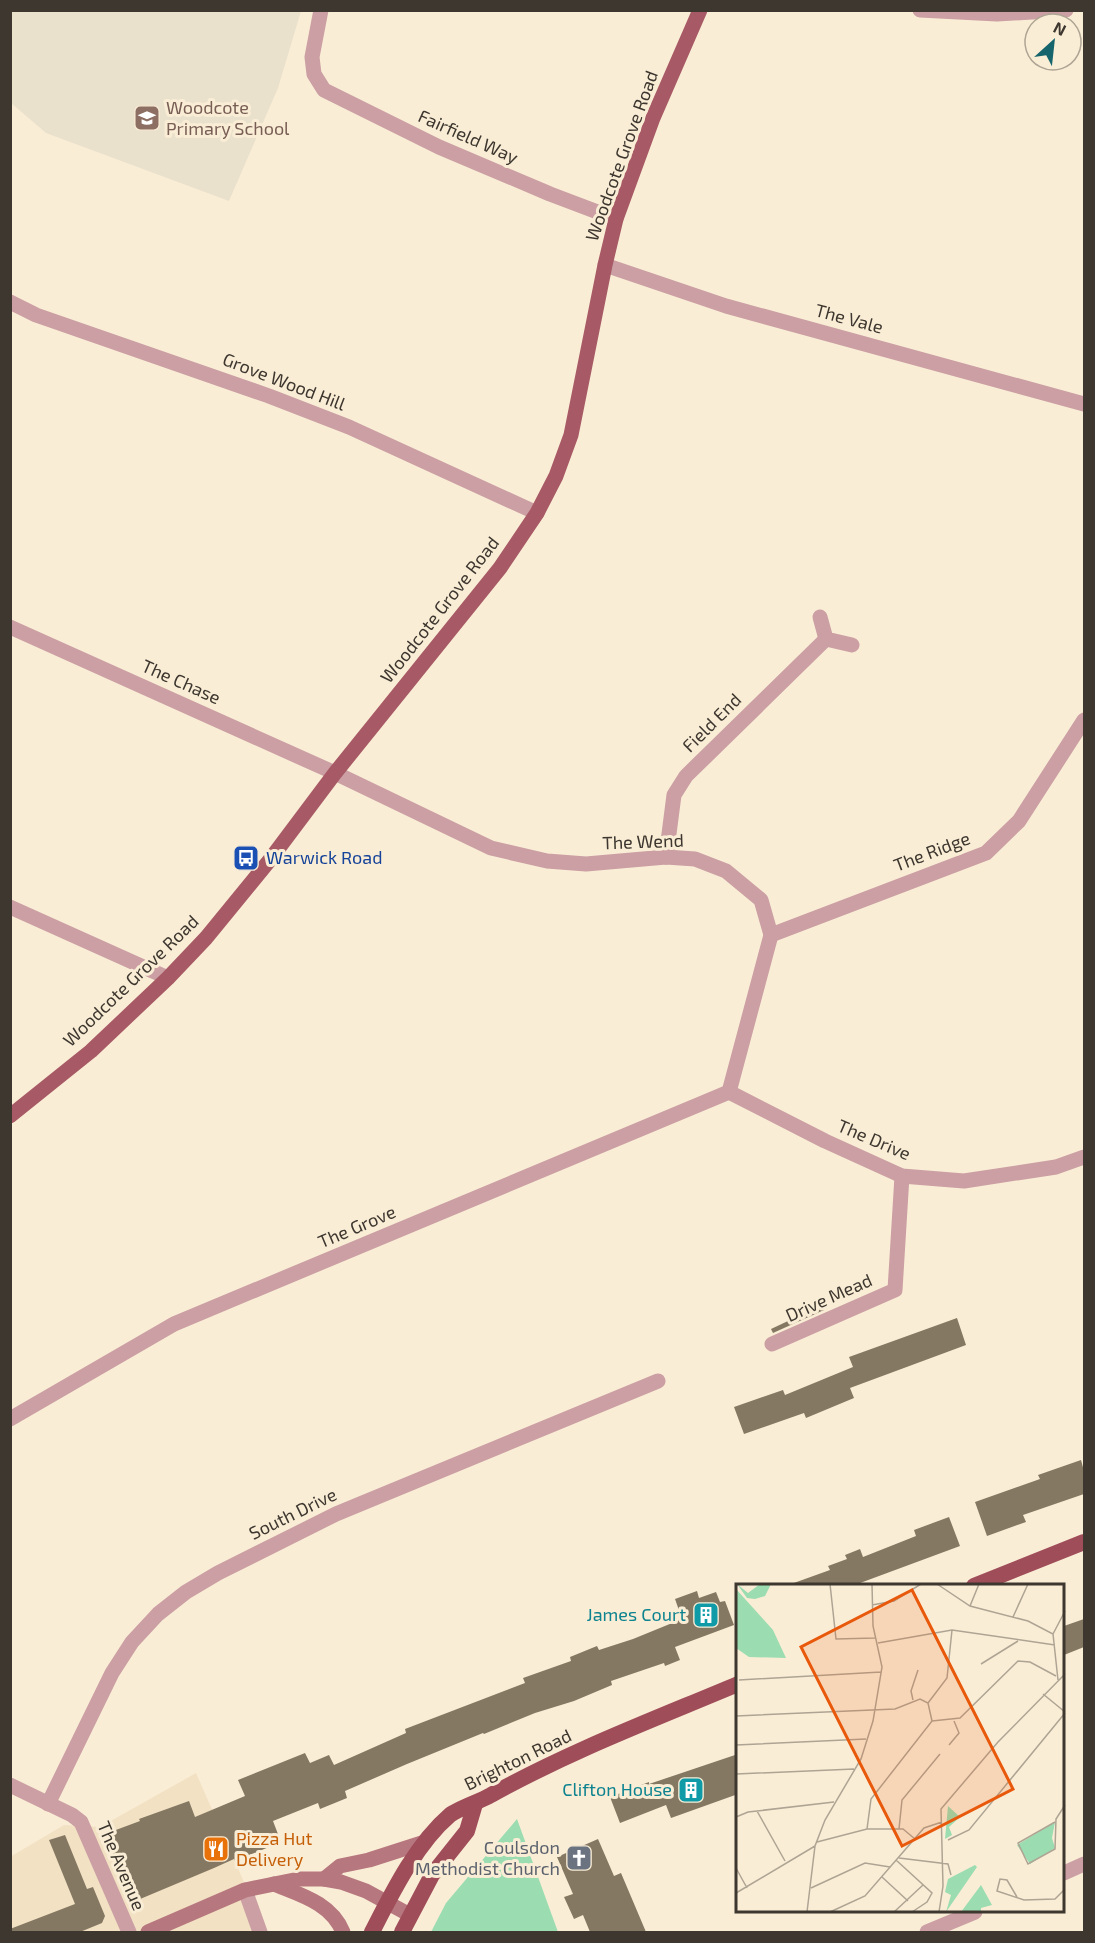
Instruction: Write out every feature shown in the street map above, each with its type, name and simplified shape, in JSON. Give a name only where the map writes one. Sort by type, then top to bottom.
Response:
[{"type":"highway","points":[[979,1584],[1084,1542]]},
{"type":"highway","name":"Brighton Road","points":[[425,1842],[451,1814],[566,1757],[736,1685]]},
{"type":"highway","points":[[402,1932],[432,1875],[467,1831],[475,1804]]},
{"type":"highway","points":[[372,1932],[402,1876],[425,1842]]},
{"type":"main road","name":"Woodcote Grove Road","points":[[10,1116],[91,1051],[168,978],[206,938],[500,568],[537,513],[556,476],[571,435],[616,219],[653,118],[700,10]]},
{"type":"main road","name":"Brighton Road","points":[[324,1879],[340,1866],[369,1860],[425,1842]]},
{"type":"main road","name":"Brighton Road","points":[[148,1932],[244,1890],[299,1879],[341,1881],[366,1891],[410,1915]]},
{"type":"main road","points":[[274,1884],[323,1906],[331,1913],[343,1932]]},
{"type":"street","name":"Fairfield Way","points":[[321,10],[312,57],[314,74],[324,90],[439,147],[616,219]]},
{"type":"street","points":[[920,10],[997,14],[1066,10]]},
{"type":"street","name":"The Vale","points":[[605,265],[726,306],[1084,404]]},
{"type":"street","name":"Grove Wood Hill","points":[[10,302],[36,315],[269,396],[349,427],[537,513]]},
{"type":"street","points":[[820,617],[826,639],[852,645]]},
{"type":"street","name":"The Chase","points":[[10,627],[335,773]]},
{"type":"street","name":"Field End","points":[[666,856],[674,795],[686,776],[826,639]]},
{"type":"street","name":"The Ridge","points":[[771,935],[986,853],[1020,821],[1084,720]]},
{"type":"street","name":"The Wend","points":[[335,773],[491,848],[547,861],[586,864],[666,856],[695,859],[726,871],[761,900],[771,935]]},
{"type":"street","points":[[10,907],[168,978]]},
{"type":"street","points":[[729,1092],[771,935]]},
{"type":"street","name":"The Drive","points":[[729,1092],[825,1141],[902,1176],[964,1181],[1056,1167],[1084,1157]]},
{"type":"street","name":"The Grove","points":[[10,1419],[174,1324],[729,1092]]},
{"type":"street","name":"Drive Mead","points":[[772,1344],[895,1290],[902,1176]]},
{"type":"street","name":"South Drive","points":[[48,1804],[112,1673],[132,1642],[158,1614],[186,1592],[218,1573],[336,1514],[658,1381]]},
{"type":"street","name":"The Avenue","points":[[10,1785],[72,1815],[81,1822],[129,1932]]},
{"type":"street","points":[[1065,1873],[1084,1864]]},
{"type":"street","points":[[244,1890],[260,1932]]},
{"type":"street","points":[[927,1932],[970,1913]]},
{"type":"shaded area","name":"Woodcote Primary School","points":[[10,11],[301,11],[278,88],[229,201],[46,133],[11,103]]},
{"type":"shaded area","points":[[196,1773],[266,1932],[11,1932],[10,1857],[64,1825],[100,1827]]},
{"type":"green space","points":[[517,1819],[558,1932],[431,1932],[446,1903]]},
{"type":"building","points":[[822,1305],[824,1310],[773,1333],[771,1329]]},
{"type":"building","points":[[957,1318],[966,1345],[850,1388],[854,1398],[806,1418],[804,1413],[744,1434],[734,1407],[783,1390],[785,1395],[853,1367],[849,1357]]},
{"type":"building","points":[[1081,1460],[1084,1471],[1084,1494],[1023,1515],[1026,1522],[987,1536],[975,1502],[1040,1479],[1038,1475]]},
{"type":"building","points":[[949,1517],[960,1546],[857,1584],[791,1584],[830,1570],[828,1566],[847,1559],[845,1555],[860,1549],[863,1557],[916,1536],[914,1530]]},
{"type":"building","points":[[697,1591],[699,1598],[716,1592],[720,1602],[725,1601],[734,1625],[675,1647],[680,1660],[611,1681],[612,1685],[574,1701],[535,1713],[407,1764],[345,1791],[347,1798],[320,1809],[318,1803],[273,1821],[281,1842],[235,1861],[234,1859],[133,1902],[105,1834],[189,1801],[195,1817],[245,1796],[238,1780],[305,1753],[310,1763],[329,1755],[334,1765],[406,1733],[405,1729],[525,1683],[523,1678],[571,1661],[570,1657],[597,1646],[599,1650],[633,1639],[682,1619],[675,1599]]},
{"type":"building","points":[[1084,1619],[1084,1647],[1065,1655],[1065,1626]]},
{"type":"building","points":[[736,1755],[736,1795],[671,1818],[666,1805],[620,1823],[610,1797],[649,1782],[649,1784]]},
{"type":"building","points":[[65,1835],[87,1889],[93,1887],[105,1916],[102,1923],[80,1932],[10,1932],[10,1929],[75,1904],[49,1840]]},
{"type":"building","points":[[598,1839],[614,1876],[621,1873],[646,1932],[590,1932],[583,1915],[574,1919],[564,1897],[573,1894],[557,1857]]},
{"type":"place","name":"Woodcote Primary School","points":[[147,118]]},
{"type":"place","name":"Warwick Road","points":[[246,858]]},
{"type":"place","name":"James Court","points":[[706,1615]]},
{"type":"place","name":"Clifton House","points":[[691,1790]]},
{"type":"place","name":"Pizza Hut Delivery","points":[[216,1849]]},
{"type":"place","name":"Coulsdon Methodist Church","points":[[579,1858]]}]
